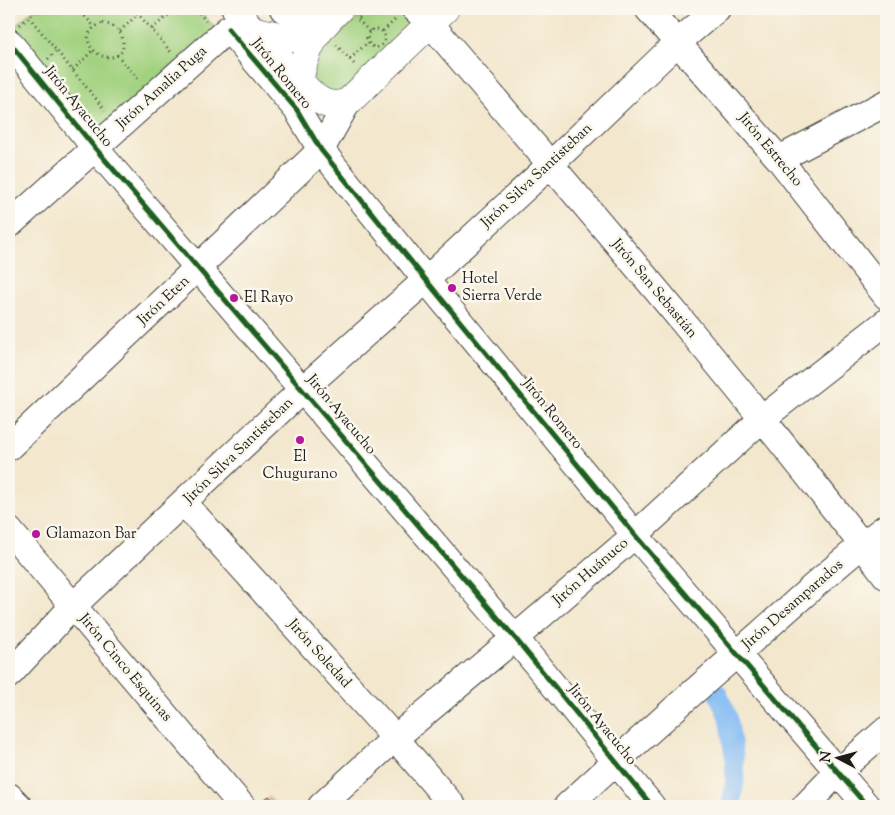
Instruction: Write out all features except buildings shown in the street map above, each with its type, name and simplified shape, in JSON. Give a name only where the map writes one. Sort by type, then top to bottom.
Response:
[{"type":"main road","points":[[333,26],[304,58],[299,81],[313,96],[326,104],[335,106],[348,102],[423,13]]},
{"type":"main road","points":[[256,31],[288,38],[333,26]]},
{"type":"street","points":[[283,9],[293,14],[333,26]]},
{"type":"street","name":"Jirón Estrecho","points":[[648,9],[779,159],[886,296]]},
{"type":"street","name":"Jirón Silva Santisteban","points":[[9,675],[73,606],[303,389],[426,280],[551,164],[677,42],[717,9]]},
{"type":"street","name":"Jirón San Sebastián","points":[[423,13],[763,418],[886,576]]},
{"type":"street","points":[[225,22],[256,31],[299,81],[297,110]]},
{"type":"street","name":"Jirón Romero","points":[[225,22],[297,110],[322,150],[426,280],[635,535],[867,806]]},
{"type":"street","name":"Jirón Amalia Puga","points":[[9,225],[95,148],[225,22]]},
{"type":"street","name":"Jirón Ayacucho","points":[[12,35],[95,148],[515,638],[652,806]]},
{"type":"street","name":"Jirón Eten","points":[[9,447],[322,150],[348,102]]},
{"type":"street","points":[[779,159],[886,103]]},
{"type":"street","name":"Jirón Huánuco","points":[[321,806],[395,738],[635,535],[763,418],[886,322]]},
{"type":"street","name":"Jirón Soledad","points":[[184,503],[395,738],[453,806]]},
{"type":"street","name":"Jirón Desamparados","points":[[567,806],[736,654],[862,544],[886,527]]},
{"type":"street","name":"Jirón Cinco Esquinas","points":[[9,530],[242,806]]},
{"type":"street","points":[[805,806],[838,772],[886,730]]},
{"type":"street","points":[[9,796],[19,806]]},
{"type":"path","points":[[12,35],[38,9]]},
{"type":"path","points":[[78,9],[94,26]]},
{"type":"path","points":[[134,9],[176,58]]},
{"type":"path","points":[[152,29],[175,9]]},
{"type":"path","points":[[196,9],[225,22]]},
{"type":"path","points":[[383,32],[423,13]]},
{"type":"path","points":[[120,31],[138,14]]},
{"type":"path","points":[[29,17],[110,116]]},
{"type":"path","points":[[103,23],[109,24],[120,31],[124,46],[122,52],[118,55],[104,57],[92,51],[88,40],[94,26],[103,23]]},
{"type":"path","points":[[333,26],[370,32]]},
{"type":"path","points":[[333,26],[350,60],[360,70]]},
{"type":"path","points":[[350,60],[368,42],[367,38],[370,32],[375,29],[386,35],[382,44],[375,46],[368,42]]},
{"type":"path","points":[[73,70],[92,51]]},
{"type":"path","points":[[118,55],[144,86]]},
{"type":"green space","points":[[34,9],[199,9],[215,28],[94,136],[9,31]]},
{"type":"green space","points":[[369,9],[399,9],[409,19],[411,28],[347,93],[315,91],[311,61],[314,55]]},
{"type":"waterway","points":[[718,694],[728,717],[734,755],[735,782],[731,806]]},
{"type":"cycle path","points":[[228,29],[297,110],[321,150],[635,535],[867,806]]},
{"type":"cycle path","points":[[9,42],[95,148],[515,638],[652,806]]},
{"type":"place","name":"Hotel Sierra Verde","points":[[452,288]]},
{"type":"place","name":"El Rayo","points":[[234,298]]},
{"type":"place","name":"El Chugurano","points":[[300,440]]},
{"type":"place","name":"Glamazon Bar","points":[[36,534]]}]
